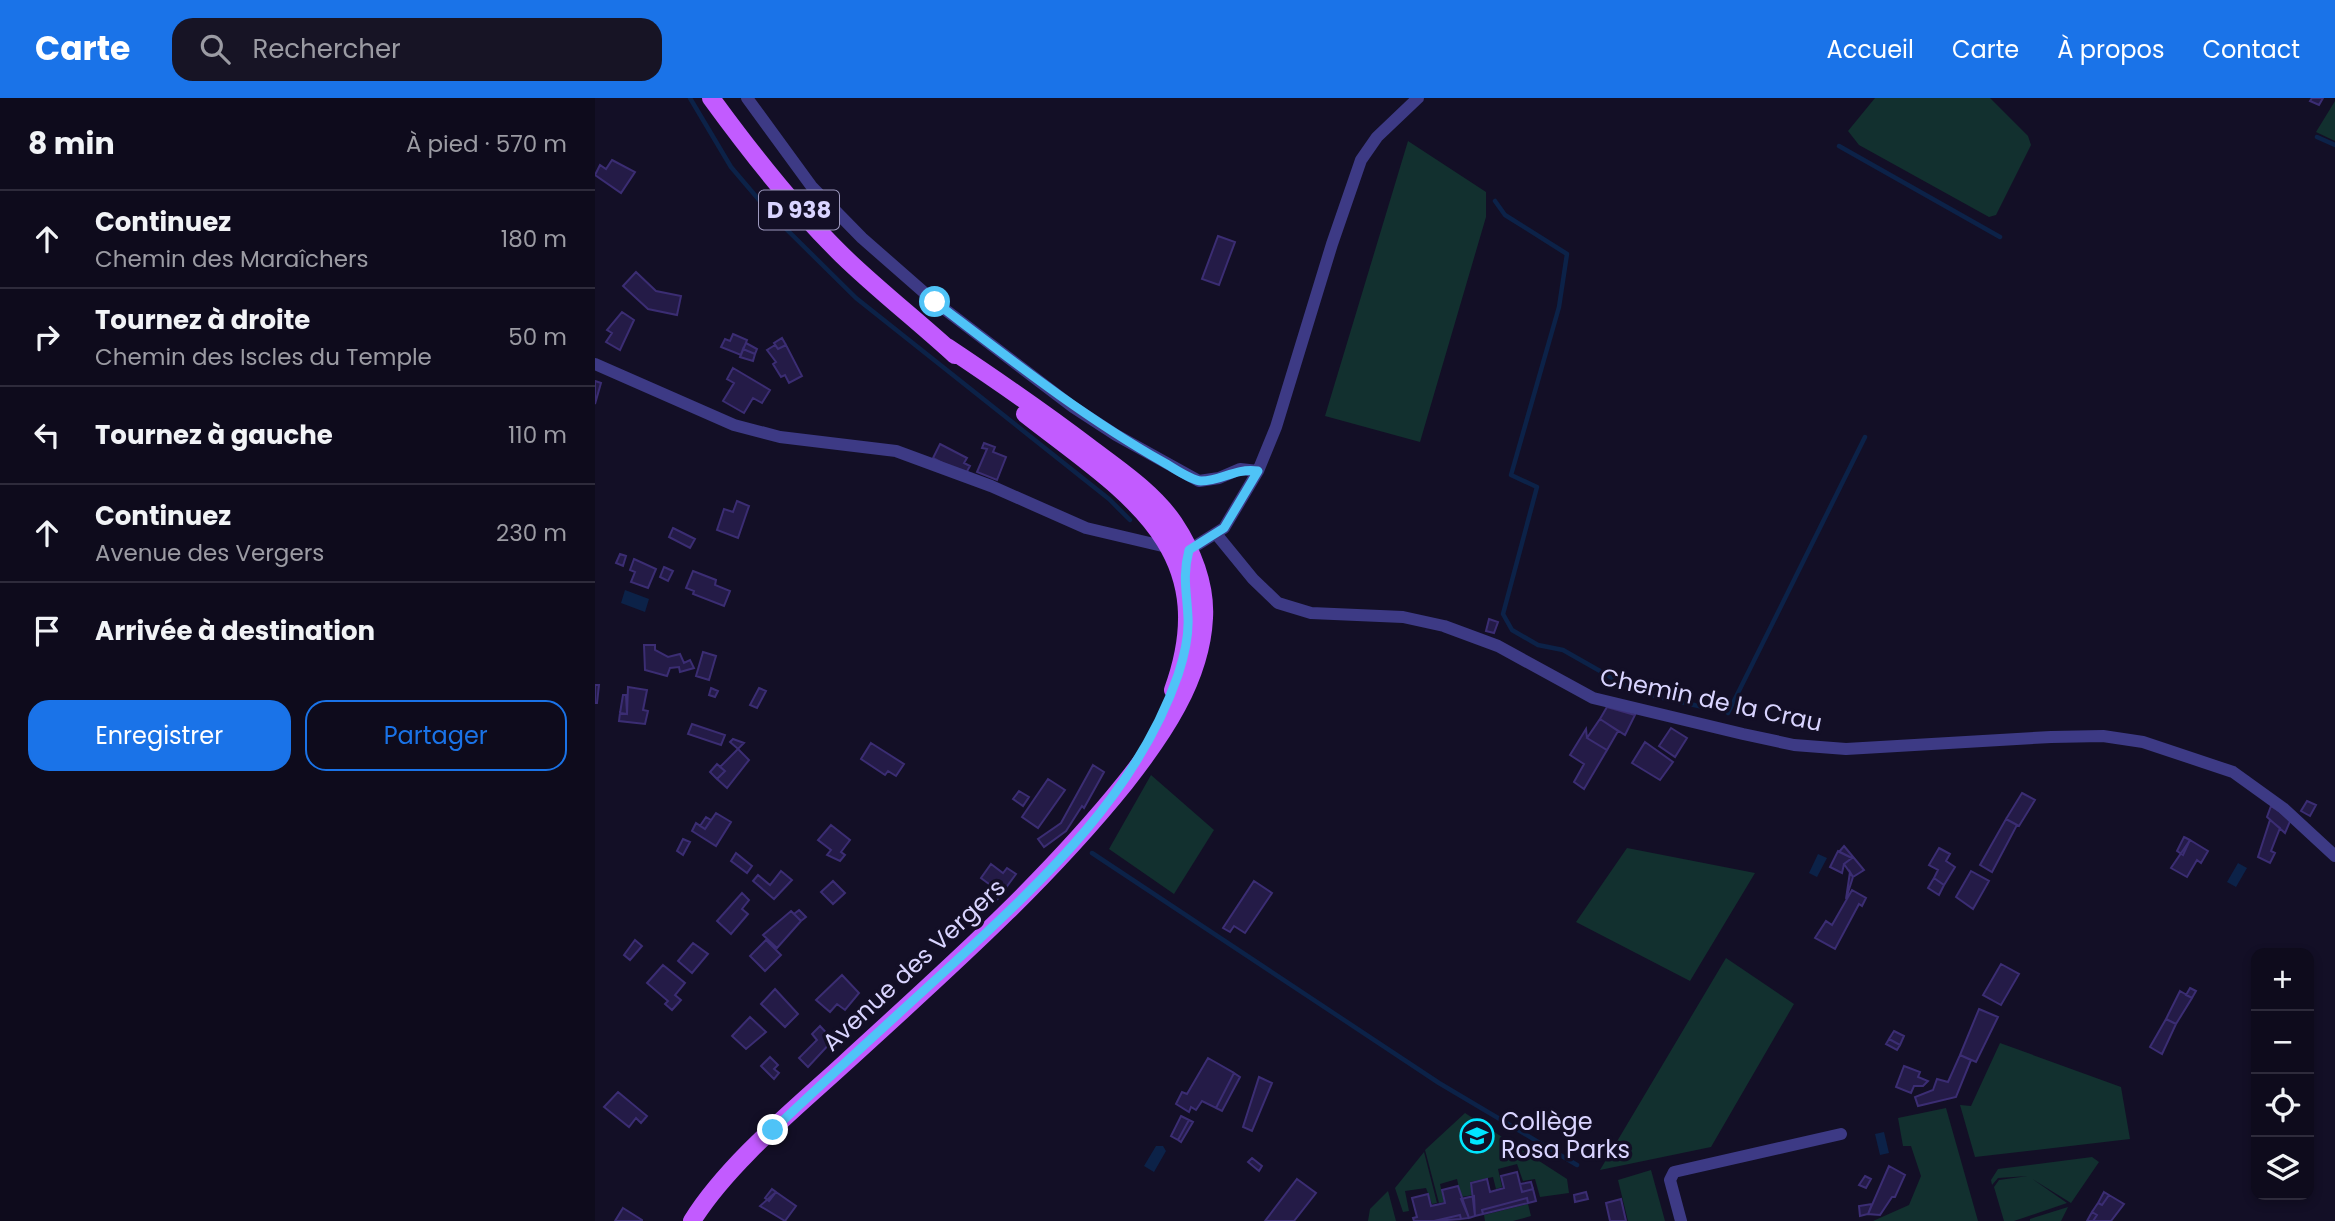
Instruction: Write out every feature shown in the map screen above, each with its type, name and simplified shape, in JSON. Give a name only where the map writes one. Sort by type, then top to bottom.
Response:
[{"type":"main road","name":"D 938","points":[[711,98],[741,141],[809,221],[844,257],[947,347],[1137,504],[1169,547],[1183,580],[1189,621],[1184,658],[1170,698],[1124,783]]},
{"type":"main road","name":"D 938","points":[[947,347],[1117,468],[1164,511],[1189,550],[1198,571],[1204,617],[1195,664],[1161,733],[1124,783]]},
{"type":"main road","name":"Avenue des Vergers","points":[[692,1221],[781,1122],[1039,881],[1097,819],[1124,783]]},
{"type":"main road","name":"Avenue des Vergers","points":[[706,1221],[729,1177]]},
{"type":"street","points":[[747,98],[812,187],[862,238],[935,302],[1073,407],[1116,435],[1199,481],[1219,478],[1240,469],[1258,471]]},
{"type":"street","points":[[595,364],[734,425],[780,437],[896,451],[991,486],[1086,528],[1189,550],[1216,535],[1231,519],[1258,471],[1276,427],[1332,244],[1361,160],[1377,137],[1417,98]]},
{"type":"street","name":"Chemin de la Crau","points":[[1216,535],[1259,586],[1278,603],[1311,613],[1403,617],[1444,626],[1498,646],[1593,698],[1743,734],[1794,745],[1846,749],[2051,737],[2103,736],[2143,742],[2233,772],[2283,808],[2335,856]]},
{"type":"street","points":[[1183,580],[1189,550]]},
{"type":"street","points":[[1681,1221],[1670,1180],[1674,1172],[1842,1134]]},
{"type":"green space","points":[[1875,98],[1990,98],[2028,136],[2031,145],[1996,215],[1989,217],[1859,145],[1848,131]]},
{"type":"green space","points":[[2335,101],[2335,141],[2316,132]]},
{"type":"green space","points":[[1408,141],[1486,192],[1486,217],[1420,442],[1325,416]]},
{"type":"green space","points":[[1151,775],[1214,830],[1174,894],[1109,849]]},
{"type":"green space","points":[[1627,848],[1755,873],[1690,981],[1576,922]]},
{"type":"green space","points":[[1726,958],[1794,1004],[1711,1147],[1600,1170]]},
{"type":"green space","points":[[2000,1043],[2121,1087],[2130,1139],[1975,1157],[1960,1105],[1971,1106]]},
{"type":"green space","points":[[1946,1108],[1978,1221],[1873,1221],[1909,1205],[1921,1176],[1911,1146],[1903,1146],[1898,1118]]},
{"type":"green space","points":[[1465,1113],[1567,1179],[1569,1193],[1540,1197],[1535,1179],[1523,1181],[1517,1164],[1498,1169],[1502,1187],[1496,1189],[1493,1177],[1470,1182],[1473,1195],[1461,1197],[1457,1179],[1440,1184],[1444,1202],[1439,1203],[1425,1150]]},
{"type":"green space","points":[[1424,1152],[1437,1203],[1432,1204],[1426,1188],[1405,1191],[1409,1211],[1403,1212],[1395,1188]]},
{"type":"green space","points":[[2092,1157],[2099,1162],[2071,1203],[2031,1178],[2067,1203],[2014,1221],[2004,1221],[1994,1187],[1999,1180],[2028,1176],[1998,1178],[1992,1185],[1991,1180],[1998,1169]]},
{"type":"green space","points":[[1651,1170],[1665,1221],[1628,1221],[1618,1180]]},
{"type":"green space","points":[[1388,1191],[1396,1221],[1368,1221],[1370,1209]]},
{"type":"green space","points":[[1528,1204],[1531,1216],[1513,1221],[1485,1221],[1484,1215]]},
{"type":"green space","points":[[2068,1207],[2061,1221],[2030,1221],[2030,1219]]},
{"type":"water","points":[[625,590],[649,599],[645,612],[621,603]]},
{"type":"water","points":[[1818,854],[1827,858],[1817,877],[1809,873]]},
{"type":"water","points":[[2238,863],[2247,868],[2236,887],[2227,882]]},
{"type":"water","points":[[1884,1132],[1889,1153],[1880,1155],[1875,1134]]},
{"type":"water","points":[[1156,1146],[1163,1146],[1166,1151],[1154,1172],[1144,1166]]},
{"type":"building","points":[[2312,98],[2323,98],[2319,105],[2310,101]]},
{"type":"building","points":[[612,160],[635,172],[621,193],[595,175],[600,165],[606,169]]},
{"type":"building","points":[[1218,236],[1235,242],[1219,285],[1202,279]]},
{"type":"building","points":[[636,272],[656,291],[681,296],[677,315],[648,309],[623,286]]},
{"type":"building","points":[[622,312],[634,320],[620,350],[606,342],[612,333],[607,330]]},
{"type":"building","points":[[733,334],[747,340],[741,355],[721,347],[725,339],[730,341]]},
{"type":"building","points":[[782,338],[786,345],[778,349],[774,343]]},
{"type":"building","points":[[746,343],[757,349],[755,354],[743,349]]},
{"type":"building","points":[[775,345],[778,349],[786,345],[802,376],[789,383],[785,375],[781,377],[773,364],[776,362],[767,350]]},
{"type":"building","points":[[743,349],[755,354],[753,361],[740,357]]},
{"type":"building","points":[[733,368],[770,390],[762,403],[753,398],[744,413],[723,401],[734,383],[727,379]]},
{"type":"building","points":[[595,381],[601,383],[595,404]]},
{"type":"building","points":[[984,443],[995,447],[993,452],[1006,457],[997,480],[977,472],[987,449],[982,448]]},
{"type":"building","points":[[940,444],[967,458],[964,463],[970,466],[965,475],[933,458]]},
{"type":"building","points":[[737,501],[749,506],[738,538],[717,530],[724,509],[733,512]]},
{"type":"building","points":[[673,528],[695,539],[690,548],[669,537]]},
{"type":"building","points":[[620,554],[626,556],[623,566],[616,563]]},
{"type":"building","points":[[634,559],[656,569],[648,588],[631,582],[635,572],[630,570]]},
{"type":"building","points":[[664,567],[673,571],[668,581],[660,577]]},
{"type":"building","points":[[693,571],[716,580],[715,585],[730,591],[724,606],[693,594],[694,591],[686,588]]},
{"type":"building","points":[[1489,619],[1498,622],[1494,633],[1486,631]]},
{"type":"building","points":[[644,645],[655,645],[655,650],[668,657],[680,654],[684,663],[690,660],[694,668],[680,672],[679,667],[670,668],[667,676],[645,670]]},
{"type":"building","points":[[703,652],[716,656],[709,680],[696,676]]},
{"type":"building","points":[[595,685],[599,685],[597,703],[595,703]]},
{"type":"building","points":[[628,687],[647,690],[643,710],[648,711],[645,724],[619,721],[620,713],[627,714]]},
{"type":"building","points":[[711,688],[718,691],[715,697],[709,695]]},
{"type":"building","points":[[759,688],[766,691],[757,708],[750,705]]},
{"type":"building","points":[[623,695],[626,695],[627,714],[620,713]]},
{"type":"building","points":[[1607,707],[1635,715],[1625,735],[1600,719]]},
{"type":"building","points":[[1600,719],[1618,731],[1607,750],[1587,738]]},
{"type":"building","points":[[692,724],[725,735],[721,745],[688,734]]},
{"type":"building","points":[[1671,728],[1687,738],[1675,757],[1659,746]]},
{"type":"building","points":[[1586,729],[1587,738],[1607,750],[1584,789],[1574,782],[1584,764],[1570,755]]},
{"type":"building","points":[[733,739],[744,743],[738,749],[730,742]]},
{"type":"building","points":[[1645,742],[1673,762],[1660,780],[1632,763]]},
{"type":"building","points":[[871,743],[904,764],[896,776],[888,771],[885,775],[861,759]]},
{"type":"building","points":[[738,749],[749,760],[727,788],[717,779],[725,771],[720,767]]},
{"type":"building","points":[[717,764],[725,771],[717,779],[710,772]]},
{"type":"building","points":[[1093,765],[1104,772],[1084,808],[1082,806],[1066,831],[1044,847],[1038,839],[1061,823]]},
{"type":"building","points":[[1048,779],[1065,790],[1038,828],[1022,817]]},
{"type":"building","points":[[1019,791],[1029,797],[1023,806],[1013,799]]},
{"type":"building","points":[[2022,793],[2035,800],[2019,826],[2006,819]]},
{"type":"building","points":[[2307,801],[2316,805],[2310,816],[2301,811]]},
{"type":"building","points":[[2271,806],[2291,819],[2285,833],[2267,817]]},
{"type":"building","points":[[716,813],[731,822],[716,846],[692,831],[696,823],[705,829]]},
{"type":"building","points":[[706,817],[711,820],[705,829],[700,826]]},
{"type":"building","points":[[2006,819],[2017,825],[1992,872],[1980,865]]},
{"type":"building","points":[[2270,820],[2280,828],[2271,851],[2275,853],[2270,863],[2258,857]]},
{"type":"building","points":[[831,825],[850,840],[841,852],[845,855],[840,861],[827,855],[831,850],[818,840]]},
{"type":"building","points":[[2184,837],[2190,840],[2183,855],[2177,851]]},
{"type":"building","points":[[683,839],[690,842],[683,855],[677,851]]},
{"type":"building","points":[[2190,840],[2208,851],[2201,863],[2197,860],[2187,877],[2171,868]]},
{"type":"building","points":[[1844,846],[1864,870],[1853,877],[1844,864],[1852,858],[1839,852]]},
{"type":"building","points":[[1939,848],[1950,854],[1946,861],[1955,867],[1944,885],[1934,878],[1938,870],[1929,865]]},
{"type":"building","points":[[1838,851],[1852,858],[1844,864],[1842,873],[1830,867]]},
{"type":"building","points":[[736,853],[752,866],[747,873],[731,861]]},
{"type":"building","points":[[991,864],[1003,873],[1007,868],[1016,874],[994,904],[985,898],[993,887],[981,878]]},
{"type":"building","points":[[781,871],[792,880],[774,899],[753,881],[758,875],[770,885]]},
{"type":"building","points":[[1971,871],[1989,881],[1973,909],[1956,897]]},
{"type":"building","points":[[1850,872],[1853,877],[1846,899]]},
{"type":"building","points":[[1934,878],[1944,885],[1939,895],[1928,888]]},
{"type":"building","points":[[833,881],[845,893],[833,904],[821,892]]},
{"type":"building","points":[[1254,881],[1272,893],[1245,933],[1234,926],[1230,932],[1223,928]]},
{"type":"building","points":[[1852,890],[1866,898],[1862,906],[1859,904],[1835,949],[1815,938],[1826,921],[1832,925]]},
{"type":"building","points":[[742,893],[749,900],[742,909],[748,914],[731,934],[717,921]]},
{"type":"building","points":[[799,910],[806,917],[801,921],[794,914]]},
{"type":"building","points":[[791,911],[801,921],[777,948],[763,935]]},
{"type":"building","points":[[635,940],[642,946],[630,960],[624,955]]},
{"type":"building","points":[[766,940],[781,955],[765,971],[750,956]]},
{"type":"building","points":[[693,943],[708,954],[692,973],[678,961]]},
{"type":"building","points":[[2001,964],[2019,974],[2001,1005],[1983,995]]},
{"type":"building","points":[[663,965],[685,983],[675,995],[681,1000],[672,1010],[665,1004],[668,1001],[647,983]]},
{"type":"building","points":[[842,975],[859,993],[845,1010],[837,1004],[830,1012],[816,1000]]},
{"type":"building","points":[[2190,988],[2196,991],[2192,998],[2186,995]]},
{"type":"building","points":[[775,989],[798,1014],[785,1027],[761,1004]]},
{"type":"building","points":[[2180,991],[2192,998],[2176,1024],[2166,1019]]},
{"type":"building","points":[[1979,1009],[1998,1017],[1976,1062],[1960,1055]]},
{"type":"building","points":[[750,1017],[766,1032],[746,1049],[732,1036]]},
{"type":"building","points":[[2166,1019],[2176,1024],[2162,1054],[2150,1047]]},
{"type":"building","points":[[820,1026],[833,1040],[808,1067],[799,1058],[817,1040],[812,1034]]},
{"type":"building","points":[[1894,1031],[1904,1036],[1900,1045],[1889,1039]]},
{"type":"building","points":[[1889,1039],[1900,1045],[1897,1050],[1886,1044]]},
{"type":"building","points":[[1960,1055],[1971,1060],[1956,1097],[1918,1106],[1915,1097],[1933,1090],[1937,1079],[1948,1082]]},
{"type":"building","points":[[770,1057],[778,1065],[774,1069],[779,1073],[774,1079],[761,1066]]},
{"type":"building","points":[[1208,1058],[1234,1073],[1216,1108],[1202,1101],[1196,1110],[1191,1107],[1189,1112],[1176,1104],[1182,1092],[1187,1094]]},
{"type":"building","points":[[1904,1066],[1920,1072],[1918,1077],[1928,1081],[1923,1086],[1914,1086],[1911,1093],[1896,1087]]},
{"type":"building","points":[[1234,1073],[1240,1077],[1222,1111],[1216,1108]]},
{"type":"building","points":[[1259,1077],[1272,1083],[1252,1131],[1243,1127]]},
{"type":"building","points":[[618,1092],[647,1116],[641,1123],[636,1118],[629,1127],[604,1107]]},
{"type":"building","points":[[1181,1116],[1189,1120],[1178,1140],[1171,1136]]},
{"type":"building","points":[[1189,1120],[1193,1122],[1181,1142],[1178,1140]]},
{"type":"building","points":[[1252,1158],[1262,1166],[1259,1171],[1248,1162]]},
{"type":"building","points":[[1889,1166],[1905,1175],[1895,1197],[1892,1197],[1880,1215],[1868,1214]]},
{"type":"building","points":[[1517,1172],[1522,1192],[1533,1189],[1536,1201],[1528,1203],[1527,1198],[1482,1210],[1483,1214],[1475,1216],[1471,1183],[1487,1179],[1490,1192],[1504,1188],[1501,1176]]},
{"type":"building","points":[[1865,1176],[1871,1179],[1866,1188],[1859,1185]]},
{"type":"building","points":[[1297,1179],[1316,1193],[1294,1221],[1265,1221]]},
{"type":"building","points":[[1531,1182],[1533,1189],[1522,1192],[1520,1184]]},
{"type":"building","points":[[1458,1186],[1469,1218],[1461,1219],[1460,1215],[1434,1221],[1414,1221],[1413,1218],[1417,1217],[1412,1198],[1428,1194],[1431,1206],[1445,1203],[1442,1190]]},
{"type":"building","points":[[772,1189],[776,1192],[769,1201],[765,1198]]},
{"type":"building","points":[[776,1192],[796,1206],[785,1221],[760,1206]]},
{"type":"building","points":[[1586,1192],[1588,1199],[1575,1202],[1574,1195]]},
{"type":"building","points":[[2104,1192],[2109,1195],[2102,1205],[2098,1203]]},
{"type":"building","points":[[2109,1195],[2124,1204],[2111,1221],[2093,1221],[2097,1215],[2092,1212],[2098,1203],[2102,1205]]},
{"type":"building","points":[[1474,1196],[1475,1216],[1469,1218],[1461,1199]]},
{"type":"building","points":[[1527,1198],[1528,1203],[1483,1214],[1482,1210]]},
{"type":"building","points":[[1621,1199],[1626,1221],[1610,1221],[1606,1203]]},
{"type":"building","points":[[1872,1204],[1868,1214],[1860,1216],[1859,1206]]},
{"type":"building","points":[[623,1208],[642,1220],[642,1221],[615,1221]]},
{"type":"building","points":[[2092,1212],[2097,1215],[2093,1221],[2087,1221]]},
{"type":"building","points":[[1460,1215],[1461,1219],[1434,1221]]},
{"type":"waterway","points":[[690,98],[731,167],[771,214],[856,298],[1109,499],[1130,520]]},
{"type":"waterway","points":[[2317,137],[2335,145]]},
{"type":"waterway","points":[[1839,146],[2000,237]]},
{"type":"waterway","points":[[1495,201],[1505,215],[1567,254],[1559,307],[1511,475],[1537,487],[1503,614],[1512,630],[1538,645],[1563,650],[1637,692],[1703,707]]},
{"type":"waterway","points":[[1728,713],[1865,437]]},
{"type":"waterway","points":[[1092,853],[1439,1083],[1577,1165]]},
{"type":"place","name":"Collège Rosa Parks","points":[[1477,1136]]},
{"type":"route","points":[[773,1130],[1064,856],[1124,783],[1170,698],[1184,658],[1189,621],[1183,580],[1189,550],[1224,528],[1258,471],[1240,469],[1219,478],[1199,481],[1176,469],[1073,407],[935,302]]}]
